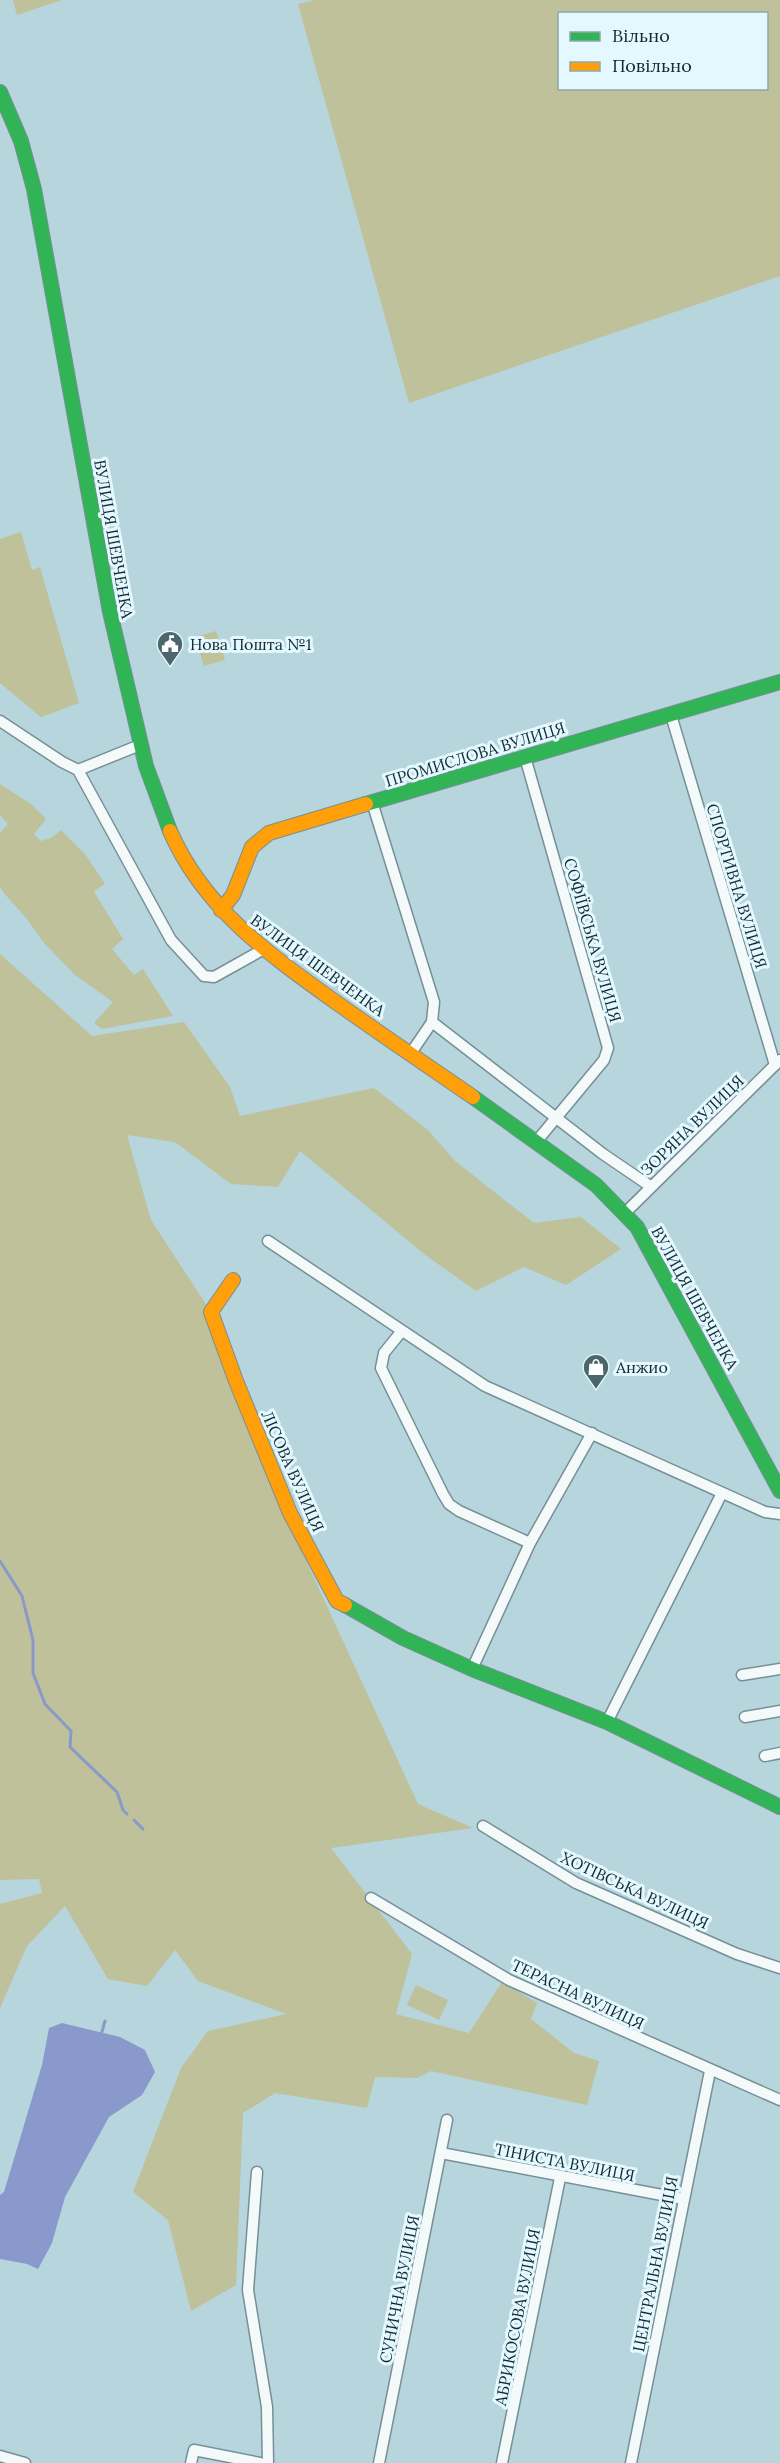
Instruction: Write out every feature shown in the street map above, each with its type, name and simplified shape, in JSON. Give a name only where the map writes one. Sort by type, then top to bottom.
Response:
[{"type":"street","name":"ВУЛИЦЯ ШЕВЧЕНКА","points":[[0,92],[18,128],[31,173],[112,626],[140,745],[163,815],[173,837],[201,887],[221,910],[264,949],[536,1142],[626,1212],[637,1227],[780,1491]]},
{"type":"street","name":"ПРОМИСЛОВА ВУЛИЦЯ","points":[[221,910],[233,895],[252,847],[269,833],[780,682]]},
{"type":"street","name":"СПОРТИВНА ВУЛИЦЯ","points":[[671,715],[777,1063]]},
{"type":"street","points":[[0,721],[78,770],[171,940],[204,976],[214,977],[264,949]]},
{"type":"street","points":[[78,770],[140,745]]},
{"type":"street","name":"СОФІЇВСЬКА ВУЛИЦЯ","points":[[525,757],[608,1048],[603,1060],[557,1117]]},
{"type":"street","points":[[372,802],[434,1002],[432,1022],[411,1053]]},
{"type":"street","points":[[432,1022],[603,1154],[650,1186]]},
{"type":"street","name":"ЗОРЯНА ВУЛИЦЯ","points":[[626,1212],[777,1063]]},
{"type":"street","points":[[536,1142],[557,1117]]},
{"type":"street","points":[[268,1241],[485,1386],[765,1512],[780,1514]]},
{"type":"street","name":"ЛІСОВА ВУЛИЦЯ","points":[[232,1280],[211,1312],[290,1513],[337,1601],[403,1638],[472,1669],[607,1722],[780,1807]]},
{"type":"street","points":[[401,1332],[384,1353],[381,1368],[449,1504],[530,1543]]},
{"type":"street","points":[[472,1669],[530,1543],[592,1433]]},
{"type":"street","points":[[607,1722],[722,1493]]},
{"type":"street","points":[[742,1676],[780,1670]]},
{"type":"street","points":[[745,1717],[780,1711]]},
{"type":"street","points":[[765,1756],[780,1753]]},
{"type":"street","name":"ХОТІВСЬКА ВУЛИЦЯ","points":[[483,1826],[576,1882],[737,1954],[780,1968]]},
{"type":"street","name":"ТЕРАСНА ВУЛИЦЯ","points":[[371,1898],[508,1980],[780,2100]]},
{"type":"street","name":"ЦЕНТРАЛЬНА ВУЛИЦЯ","points":[[631,2463],[710,2071]]},
{"type":"street","name":"СУНИЧНА ВУЛИЦЯ","points":[[379,2463],[447,2120]]},
{"type":"street","name":"ТІНИСТА ВУЛИЦЯ","points":[[441,2153],[560,2178],[683,2199]]},
{"type":"street","points":[[257,2172],[248,2290],[267,2407],[268,2463]]},
{"type":"street","name":"АБРИКОСОВА ВУЛИЦЯ","points":[[502,2463],[560,2178]]},
{"type":"street","points":[[191,2463],[194,2450],[260,2463]]},
{"type":"street","points":[[0,2456],[26,2463]]},
{"type":"green space","points":[[13,0],[62,0],[17,15]]},
{"type":"green space","points":[[315,0],[780,0],[780,276],[409,403],[298,4]]},
{"type":"green space","points":[[21,532],[32,570],[40,567],[79,703],[41,717],[0,683],[0,539]]},
{"type":"green space","points":[[216,631],[225,660],[204,666],[195,637]]},
{"type":"green space","points":[[0,784],[31,804],[46,819],[34,834],[41,841],[51,838],[61,830],[85,854],[105,884],[94,891],[123,939],[112,949],[134,975],[143,969],[173,1016],[102,1029],[94,1023],[113,1002],[75,975],[44,943],[0,886],[0,833],[8,824],[0,815]]},
{"type":"green space","points":[[0,954],[92,1036],[184,1022],[230,1087],[240,1116],[374,1088],[428,1130],[455,1161],[534,1223],[581,1217],[621,1249],[566,1285],[524,1267],[476,1291],[424,1254],[300,1151],[278,1187],[231,1184],[175,1142],[127,1135],[151,1220],[211,1312],[280,1504],[418,1804],[473,1828],[331,1848],[412,1954],[396,2014],[469,2033],[502,1982],[537,2003],[531,2019],[574,2053],[599,2061],[587,2105],[431,2071],[417,2078],[375,2077],[367,2108],[275,2093],[243,2113],[236,2285],[191,2311],[168,2220],[133,2192],[181,2068],[208,2031],[286,2014],[198,1981],[175,1950],[147,1986],[108,1979],[65,1906],[27,1946],[0,2008],[0,1904],[42,1893],[39,1879],[0,1880]]},
{"type":"green space","points":[[416,1985],[448,2000],[439,2020],[407,2005]]},
{"type":"water","points":[[62,2023],[120,2037],[145,2050],[155,2072],[142,2095],[109,2117],[65,2197],[52,2243],[38,2269],[27,2264],[0,2259],[0,2195],[4,2192],[42,2065],[49,2028]]},
{"type":"waterway","points":[[0,1561],[22,1596],[33,1640],[33,1673],[45,1704],[71,1731],[70,1747],[117,1792],[123,1810],[127,1814]]},
{"type":"waterway","points":[[134,1820],[143,1829]]},
{"type":"waterway","points":[[101,2035],[105,2021]]},
{"type":"traffic: fast","points":[[0,92],[21,141],[34,189],[110,612],[146,766],[170,831]]},
{"type":"traffic: fast","points":[[366,804],[780,682]]},
{"type":"traffic: fast","points":[[473,1097],[596,1185],[637,1227],[780,1491]]},
{"type":"traffic: fast","points":[[345,1605],[403,1638],[472,1669],[607,1722],[780,1807]]},
{"type":"traffic: slow","points":[[221,910],[233,895],[252,847],[269,833],[366,804]]},
{"type":"traffic: slow","points":[[170,831],[184,859],[201,884],[241,928],[287,967],[473,1097]]},
{"type":"traffic: slow","points":[[233,1280],[211,1312],[236,1381],[290,1513],[337,1601],[345,1605]]},
{"type":"place","name":"Нова Пошта №1","points":[[170,667]]},
{"type":"place","name":"Анжио","points":[[596,1390]]}]
